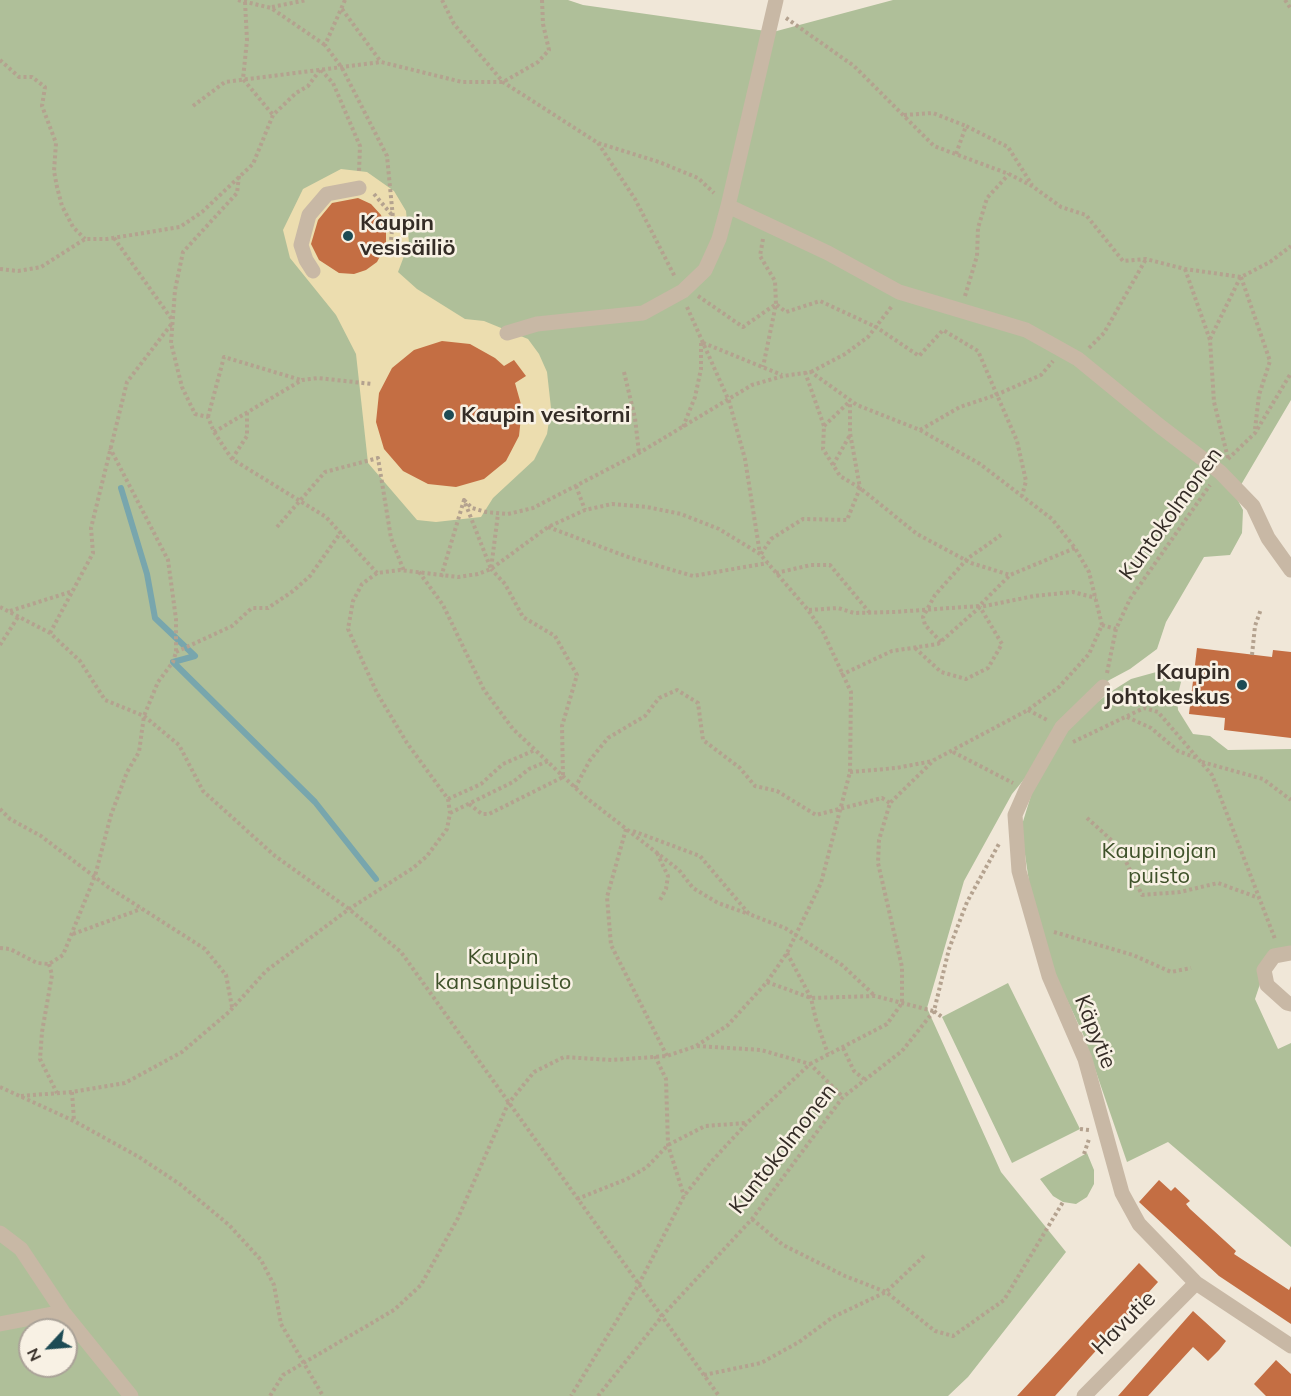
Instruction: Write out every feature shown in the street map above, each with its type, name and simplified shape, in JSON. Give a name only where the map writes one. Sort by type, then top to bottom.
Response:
[{"type":"street","points":[[507,333],[537,324],[643,313],[684,290],[705,270],[719,239],[728,206],[775,7]]},
{"type":"street","points":[[313,271],[306,260],[302,244],[309,215],[327,194],[359,188]]},
{"type":"street","points":[[728,206],[828,253],[899,292],[1026,330],[1078,358],[1224,465],[1253,506],[1268,538],[1291,570]]},
{"type":"street","name":"Käpytie","points":[[1103,687],[1062,727],[1026,790],[1015,815],[1018,871],[1049,976],[1085,1059],[1122,1193],[1138,1224],[1196,1283],[1291,1346]]},
{"type":"street","points":[[1286,953],[1274,956],[1264,970],[1267,985],[1291,1004]]},
{"type":"street","points":[[0,1233],[21,1249],[63,1312],[131,1396]]},
{"type":"street","name":"Havutie","points":[[1084,1396],[1196,1283]]},
{"type":"street","points":[[0,1324],[63,1312]]},
{"type":"path","points":[[238,0],[257,2],[271,8],[325,45],[342,68],[387,156],[393,218],[390,252]]},
{"type":"path","points":[[271,8],[307,0]]},
{"type":"path","points":[[325,45],[345,0]]},
{"type":"path","points":[[442,0],[454,24],[503,82],[598,143],[659,162],[698,178],[728,206]]},
{"type":"path","points":[[193,106],[225,82],[381,62],[462,82],[503,82],[537,62],[549,50],[543,24],[542,0]]},
{"type":"path","points":[[1285,0],[1291,9]]},
{"type":"path","points":[[245,2],[247,40],[243,79],[273,115]]},
{"type":"path","points":[[775,7],[854,66],[934,146],[1009,174],[1032,186],[1061,207],[1086,215],[1123,261],[1146,259],[1185,269],[1240,277],[1270,262],[1291,246]]},
{"type":"path","points":[[342,9],[381,62]]},
{"type":"path","points":[[0,60],[19,77],[32,77],[45,87],[42,106],[56,143],[54,171],[57,187],[62,206],[73,227],[85,239]]},
{"type":"path","points":[[0,269],[41,267],[85,239],[114,238],[180,227],[202,212],[253,164],[273,115],[296,93],[309,86],[320,69]]},
{"type":"path","points":[[320,69],[333,84],[360,146],[359,188],[377,195],[393,218]]},
{"type":"path","points":[[904,115],[933,112],[1008,147],[1032,186]]},
{"type":"path","points":[[956,154],[966,126]]},
{"type":"path","points":[[598,143],[635,199],[684,290],[701,342],[729,402],[745,459],[760,555]]},
{"type":"path","points":[[959,309],[969,287],[977,256],[978,228],[987,198],[1009,174]]},
{"type":"path","points":[[208,417],[195,414],[182,387],[171,344],[175,290],[183,252],[237,193],[238,176]]},
{"type":"path","points":[[763,367],[776,303],[775,281],[760,256],[765,224]]},
{"type":"path","points":[[114,238],[174,322]]},
{"type":"path","points":[[1078,358],[1104,333],[1146,259]]},
{"type":"path","points":[[1185,269],[1210,340],[1214,402],[1224,465]]},
{"type":"path","points":[[1210,340],[1240,277]]},
{"type":"path","points":[[1240,277],[1270,361],[1259,395],[1255,433]]},
{"type":"path","points":[[684,290],[743,327],[776,303]]},
{"type":"path","points":[[464,500],[472,508],[498,514],[533,508],[639,453],[729,402],[752,385],[808,372],[845,354],[876,327],[899,292]]},
{"type":"path","points":[[776,303],[786,312],[820,301],[876,327],[919,356],[943,330],[978,351],[1017,441],[1026,481],[1022,496]]},
{"type":"path","points":[[50,633],[93,553],[91,528],[128,382],[174,322]]},
{"type":"path","points":[[701,342],[783,376]]},
{"type":"path","points":[[683,427],[695,397],[701,369],[701,342]]},
{"type":"path","points":[[920,430],[960,407],[996,395],[1041,375],[1063,350]]},
{"type":"path","points":[[302,380],[224,357],[208,417],[214,432],[232,459],[326,517],[378,573]]},
{"type":"path","points":[[624,372],[635,418],[639,453]]},
{"type":"path","points":[[808,372],[824,426],[823,449],[840,476],[860,488],[917,534],[967,559],[1010,575]]},
{"type":"path","points":[[808,372],[857,405],[920,430],[980,464],[1052,519],[1089,572],[1102,625],[1089,654],[1059,687],[1028,710],[934,760],[896,768],[850,772]]},
{"type":"path","name":"Kuntokolmonen","points":[[1103,687],[1116,629],[1140,582],[1224,465],[1255,433],[1291,373]]},
{"type":"path","points":[[214,432],[302,380],[318,378],[372,384]]},
{"type":"path","points":[[760,555],[771,539],[803,519],[847,520],[860,488],[850,433],[850,402],[824,426]]},
{"type":"path","points":[[232,459],[247,435],[247,411]]},
{"type":"path","points":[[833,465],[850,433]]},
{"type":"path","points":[[0,948],[10,949],[37,963],[49,964],[63,954],[74,934],[95,876],[111,815],[127,772],[139,752],[144,716],[158,682],[173,662],[176,652],[176,619],[168,560],[110,448]]},
{"type":"path","points":[[277,527],[298,500],[325,472],[378,458],[391,538],[404,571]]},
{"type":"path","points":[[576,486],[585,510]]},
{"type":"path","points":[[464,500],[491,569],[505,584],[523,617],[555,636],[577,675],[562,726],[563,777]]},
{"type":"path","points":[[441,577],[464,500]]},
{"type":"path","points":[[21,1096],[72,1092],[125,1083],[149,1072],[182,1052],[232,1007],[266,971],[349,909],[413,868],[427,856],[447,830],[450,813],[448,799],[376,693],[348,629],[353,601],[362,584],[378,573],[404,571],[458,578],[491,569],[548,527],[585,510],[612,504],[648,507],[681,514],[719,529],[769,563],[823,632],[841,675],[851,692],[850,772],[841,810],[821,883],[787,953],[767,982],[728,1025],[696,1046],[667,1056],[612,1060],[564,1057],[534,1072],[508,1104],[458,1218],[421,1285],[394,1310],[283,1375],[270,1396]]},
{"type":"path","points":[[491,569],[498,514]]},
{"type":"path","points":[[548,527],[628,557],[693,576],[769,563]]},
{"type":"path","points":[[176,652],[232,626],[252,608],[268,608],[293,591],[310,576],[341,532]]},
{"type":"path","points":[[941,642],[925,625],[922,617],[935,595],[967,559],[981,546],[1001,535]]},
{"type":"path","points":[[808,610],[838,608],[854,613],[979,606],[1010,575],[1075,549]]},
{"type":"path","points":[[776,573],[811,565],[830,565],[870,612]]},
{"type":"path","points":[[418,572],[443,605],[484,690],[513,729],[563,777],[679,870],[693,888],[718,903],[795,934],[842,965],[875,996]]},
{"type":"path","points":[[9,611],[73,591]]},
{"type":"path","points":[[841,675],[892,651],[941,642],[954,627],[980,607],[1034,596],[1073,592],[1096,598]]},
{"type":"path","points":[[0,607],[50,633],[80,661],[105,700],[144,716],[179,745],[203,791],[275,856],[349,909],[401,952],[719,1396]]},
{"type":"path","points":[[915,648],[941,672],[966,679],[988,668],[1002,644],[980,607]]},
{"type":"path","points":[[1252,655],[1255,626],[1261,609]]},
{"type":"path","points":[[0,645],[18,617]]},
{"type":"path","points":[[1102,625],[1116,629]]},
{"type":"path","points":[[575,788],[590,760],[608,738],[645,716],[659,698],[677,690],[698,703],[703,740],[740,768],[755,786],[777,791],[816,815],[882,798],[890,803]]},
{"type":"path","points":[[1046,758],[1101,727],[1144,708],[1158,712],[1212,775],[1260,899],[1286,953]]},
{"type":"path","points":[[1127,717],[1151,728],[1178,751],[1197,758]]},
{"type":"path","points":[[448,799],[481,784],[503,764],[535,750]]},
{"type":"path","points":[[952,751],[1026,790]]},
{"type":"path","points":[[571,1396],[639,1284],[684,1196],[747,1123],[810,1064],[887,1024],[902,1003],[902,968],[878,864],[879,840],[890,803],[934,760]]},
{"type":"path","points":[[450,813],[548,761]]},
{"type":"path","points":[[1202,762],[1263,779],[1291,800]]},
{"type":"path","points":[[469,804],[482,814],[489,814],[563,777]]},
{"type":"path","points":[[0,809],[142,909],[204,949],[226,975],[232,1007]]},
{"type":"path","name":"Kuntokolmonen","points":[[598,1396],[663,1315],[752,1219],[843,1097],[902,1051],[933,1011],[949,949],[967,902],[1015,815]]},
{"type":"path","points":[[1087,818],[1119,847],[1142,895],[1180,892],[1218,883],[1260,899]]},
{"type":"path","points":[[627,829],[700,856],[749,914]]},
{"type":"path","points":[[627,829],[607,897],[611,945],[667,1056]]},
{"type":"path","points":[[657,853],[668,876],[666,889],[659,902]]},
{"type":"path","points":[[74,934],[142,909]]},
{"type":"path","points":[[1036,927],[1134,955],[1171,972],[1191,968]]},
{"type":"path","points":[[787,953],[811,998],[828,1054]]},
{"type":"path","points":[[49,964],[52,975],[42,1032],[40,1059],[57,1093]]},
{"type":"path","points":[[767,982],[811,998],[875,996],[933,1011],[942,1017]]},
{"type":"path","points":[[696,1046],[761,1050],[810,1064],[843,1097]]},
{"type":"path","points":[[843,1048],[854,1071],[864,1079]]},
{"type":"path","points":[[655,1056],[666,1078],[668,1145],[684,1196]]},
{"type":"path","points":[[0,1087],[74,1121],[181,1185],[230,1225],[261,1260],[274,1285],[280,1324],[301,1363],[323,1396]]},
{"type":"path","points":[[72,1092],[74,1121]]},
{"type":"path","points":[[577,1198],[627,1179],[647,1167],[668,1145],[705,1126],[747,1123]]},
{"type":"path","points":[[1084,1154],[1092,1130]]},
{"type":"path","points":[[752,1219],[783,1245],[845,1276],[886,1292],[935,1331],[953,1336],[1004,1300],[1063,1202]]},
{"type":"path","points":[[704,1375],[761,1363],[799,1342],[833,1317],[886,1292],[926,1254]]},
{"type":"green space","name":"Kaupin kansanpuisto","points":[[0,0],[568,0],[583,5],[773,32],[893,0],[1291,0],[1291,400],[1235,495],[1243,510],[1242,533],[1230,555],[1204,557],[1166,622],[1157,649],[1130,669],[1102,684],[1012,794],[964,881],[927,1008],[1001,1172],[1066,1252],[968,1377],[948,1396],[0,1396]]},
{"type":"green space","name":"Kaupinojan puisto","points":[[1160,671],[1182,678],[1177,698],[1178,710],[1193,734],[1210,736],[1228,750],[1291,749],[1291,952],[1280,948],[1261,981],[1255,999],[1278,1049],[1291,1043],[1291,1247],[1168,1142],[1127,1162],[1083,1034],[1051,966],[1031,895],[1021,828],[1033,789],[1058,742],[1082,713],[1112,691],[1131,679]]},
{"type":"green space","points":[[1008,983],[1080,1129],[1012,1163],[942,1017]]},
{"type":"green space","points":[[1087,1153],[1094,1170],[1094,1184],[1087,1197],[1076,1204],[1063,1202],[1053,1196],[1040,1179]]},
{"type":"sand","points":[[341,169],[367,172],[394,191],[406,211],[409,243],[398,272],[417,289],[465,319],[484,321],[528,339],[539,354],[547,372],[551,408],[547,434],[534,460],[493,498],[481,517],[436,522],[417,520],[368,463],[356,354],[336,315],[290,258],[283,230],[303,189]]},
{"type":"building","name":"Kaupin vesisäiliö","points":[[358,198],[371,204],[381,215],[386,230],[386,245],[377,262],[366,270],[354,274],[339,273],[319,260],[311,244],[318,220],[332,203]]},
{"type":"building","name":"Kaupin vesitorni","points":[[442,341],[470,344],[495,358],[504,366],[514,360],[526,376],[515,383],[522,408],[519,436],[506,461],[484,479],[456,487],[428,484],[403,471],[384,449],[376,422],[379,393],[392,368],[414,350]]},
{"type":"building","name":"Kaupin johtokeskus","points":[[1197,648],[1272,657],[1273,650],[1291,652],[1291,738],[1224,730],[1225,718],[1189,714]]},
{"type":"building","points":[[1159,1180],[1171,1191],[1175,1187],[1190,1201],[1186,1204],[1190,1209],[1236,1251],[1234,1254],[1289,1290],[1291,1286],[1291,1324],[1219,1276],[1139,1202]]},
{"type":"building","points":[[1139,1263],[1158,1282],[1055,1396],[1017,1396]]},
{"type":"building","points":[[1193,1311],[1226,1341],[1219,1350],[1208,1361],[1193,1347],[1148,1396],[1118,1396]]},
{"type":"building","points":[[1276,1360],[1291,1374],[1291,1396],[1266,1396],[1254,1384]]},
{"type":"waterway","points":[[121,488],[147,574],[155,618],[195,656],[173,662],[315,802],[376,879]]},
{"type":"place","name":"Kaupin vesisäiliö","points":[[348,236]]},
{"type":"place","name":"Kaupin vesitorni","points":[[449,415]]},
{"type":"place","name":"Kaupin johtokeskus","points":[[1242,685]]}]
